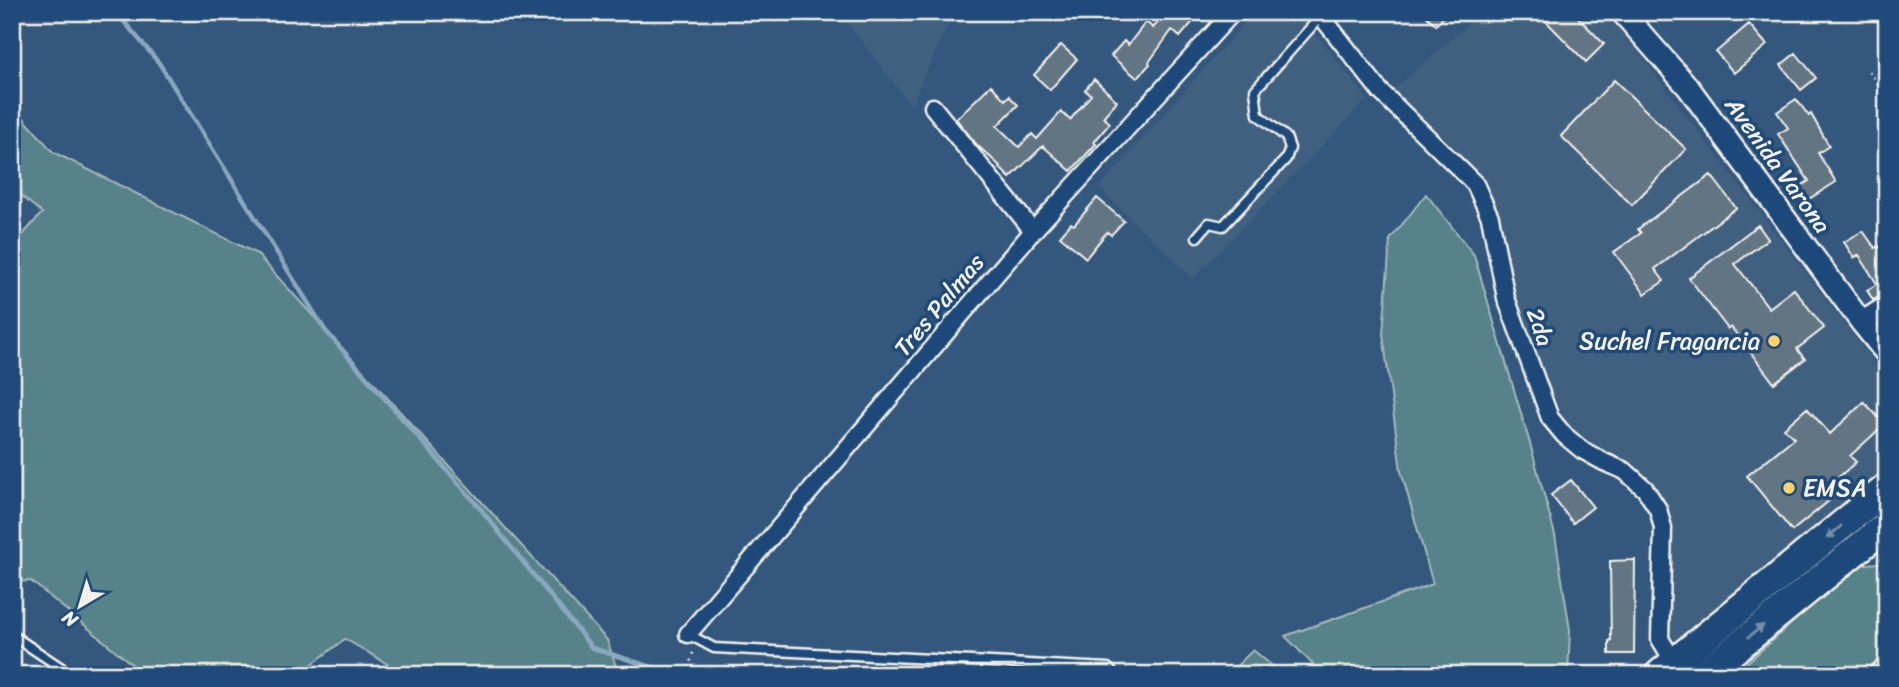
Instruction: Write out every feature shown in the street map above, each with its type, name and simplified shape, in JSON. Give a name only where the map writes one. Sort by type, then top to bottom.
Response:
[{"type":"highway","points":[[1666,669],[1887,488]]},
{"type":"highway","points":[[1703,675],[1887,525]]},
{"type":"highway","points":[[1847,556],[1867,547],[1887,543]]},
{"type":"street","name":"Tres Palmas","points":[[692,637],[1033,231],[1233,12]]},
{"type":"street","name":"Avenida Varona","points":[[1622,12],[1688,87],[1887,354]]},
{"type":"street","name":"2da","points":[[1319,14],[1381,92],[1475,184],[1490,217],[1506,298],[1550,418],[1563,435],[1582,450],[1625,471],[1645,489],[1658,509],[1663,528],[1660,639],[1666,669]]},
{"type":"street","points":[[933,107],[1033,231]]},
{"type":"street","points":[[1862,323],[1887,307]]},
{"type":"street","points":[[1875,675],[1887,664]]},
{"type":"lane","points":[[1197,237],[1209,223],[1223,226],[1286,159],[1290,148],[1286,137],[1258,115],[1255,90],[1319,14]]},
{"type":"lane","points":[[12,635],[72,675]]},
{"type":"lane","points":[[692,637],[714,648],[1108,668],[1115,675]]},
{"type":"path","points":[[1869,71],[1887,97]]},
{"type":"path","points":[[687,675],[692,637]]},
{"type":"shaded area","points":[[839,12],[954,12],[911,105]]},
{"type":"shaded area","points":[[1254,12],[1299,12],[1367,99],[1193,279],[1099,188]]},
{"type":"shaded area","points":[[1482,12],[1608,12],[1887,380],[1887,466],[1671,651],[1669,513],[1566,424],[1509,290],[1484,181],[1392,91]]},
{"type":"green space","points":[[12,105],[53,152],[257,254],[607,640],[619,675],[406,675],[345,639],[298,675],[145,675],[31,581],[12,582],[12,247],[42,213],[12,188]]},
{"type":"green space","points":[[1426,194],[1474,255],[1531,447],[1555,535],[1570,630],[1568,675],[1323,675],[1285,636],[1433,584],[1401,471],[1383,334],[1390,240]]},
{"type":"green space","points":[[1887,562],[1887,660],[1869,675],[1733,675],[1858,565]]},
{"type":"green space","points":[[1253,650],[1283,675],[1227,675]]},
{"type":"building","points":[[1167,12],[1201,12],[1180,37],[1172,30],[1150,64],[1137,78],[1111,56],[1124,41],[1128,45],[1146,22],[1153,28]]},
{"type":"building","points":[[1422,12],[1448,12],[1436,25]]},
{"type":"building","points":[[1537,12],[1573,12],[1604,44],[1586,62]]},
{"type":"building","points":[[1749,24],[1767,45],[1734,73],[1716,52]]},
{"type":"building","points":[[1061,45],[1077,59],[1050,90],[1034,75]]},
{"type":"building","points":[[1796,53],[1816,78],[1801,90],[1781,65]]},
{"type":"building","points":[[1094,79],[1117,101],[1103,117],[1110,123],[1094,142],[1096,144],[1071,171],[1043,146],[1010,178],[956,119],[991,85],[1005,100],[1009,96],[1018,105],[997,126],[1019,147],[1032,134],[1037,139],[1061,112],[1070,120],[1091,95],[1085,90]]},
{"type":"building","points":[[1614,80],[1686,149],[1632,205],[1561,136]]},
{"type":"building","points":[[1796,99],[1809,116],[1811,114],[1829,146],[1818,153],[1836,182],[1804,202],[1796,189],[1809,181],[1778,134],[1788,128],[1777,112]]},
{"type":"building","points":[[1711,175],[1736,208],[1655,269],[1664,281],[1645,294],[1614,252],[1641,233],[1638,229]]},
{"type":"building","points":[[1097,198],[1124,221],[1111,235],[1107,232],[1086,258],[1060,236],[1071,223],[1074,225]]},
{"type":"building","points":[[1758,225],[1768,239],[1735,264],[1769,308],[1794,289],[1824,328],[1797,349],[1805,359],[1774,383],[1689,278]]},
{"type":"building","points":[[1863,231],[1875,248],[1879,246],[1887,258],[1887,294],[1873,300],[1867,290],[1877,284],[1859,255],[1854,258],[1844,242]]},
{"type":"building","points":[[1864,402],[1885,424],[1850,456],[1856,462],[1823,491],[1830,500],[1792,531],[1747,476],[1794,438],[1784,428],[1807,408],[1830,434]]},
{"type":"building","points":[[1571,480],[1593,507],[1573,523],[1551,495]]},
{"type":"building","points":[[1635,560],[1634,654],[1609,654],[1610,561]]},
{"type":"waterway","points":[[116,12],[159,63],[325,330],[479,507],[592,648],[677,675]]},
{"type":"place","name":"Suchel Fragancia","points":[[1774,341]]},
{"type":"place","name":"EMSA","points":[[1789,488]]}]
